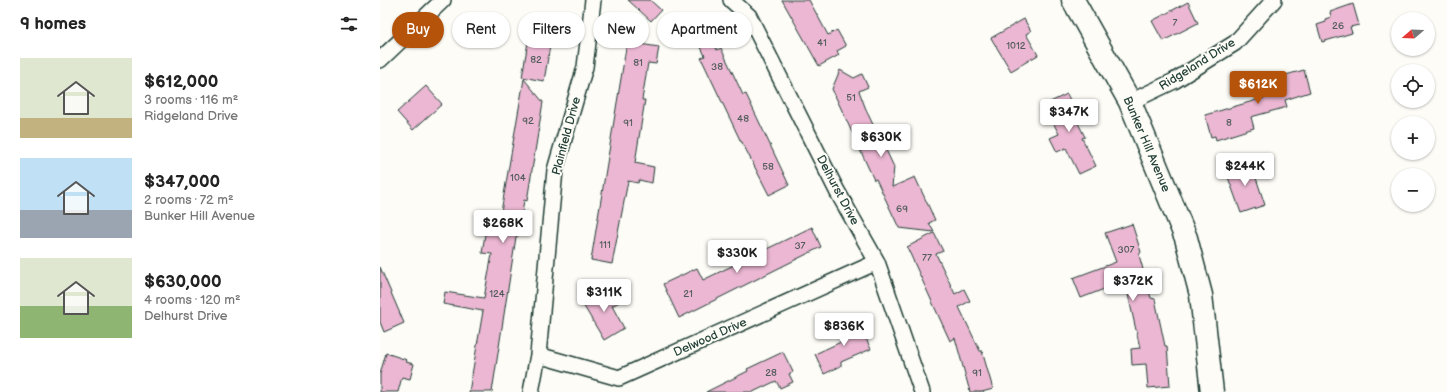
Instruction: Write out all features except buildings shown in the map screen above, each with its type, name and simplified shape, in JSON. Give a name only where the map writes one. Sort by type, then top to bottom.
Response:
[{"type":"main road","name":"Bunker Hill Avenue","points":[[1073,0],[1130,102],[1186,238],[1201,295],[1212,392]]},
{"type":"street","points":[[380,60],[443,0]]},
{"type":"street","name":"Plainfield Drive","points":[[531,392],[538,355],[555,170],[584,67],[593,0]]},
{"type":"street","name":"Delhurst Drive","points":[[732,0],[750,16],[837,191],[877,262],[922,392]]},
{"type":"street","name":"Ridgeland Drive","points":[[1130,102],[1174,80],[1235,43],[1274,0]]},
{"type":"street","name":"Delwood Drive","points":[[538,355],[619,378],[877,262]]}]
